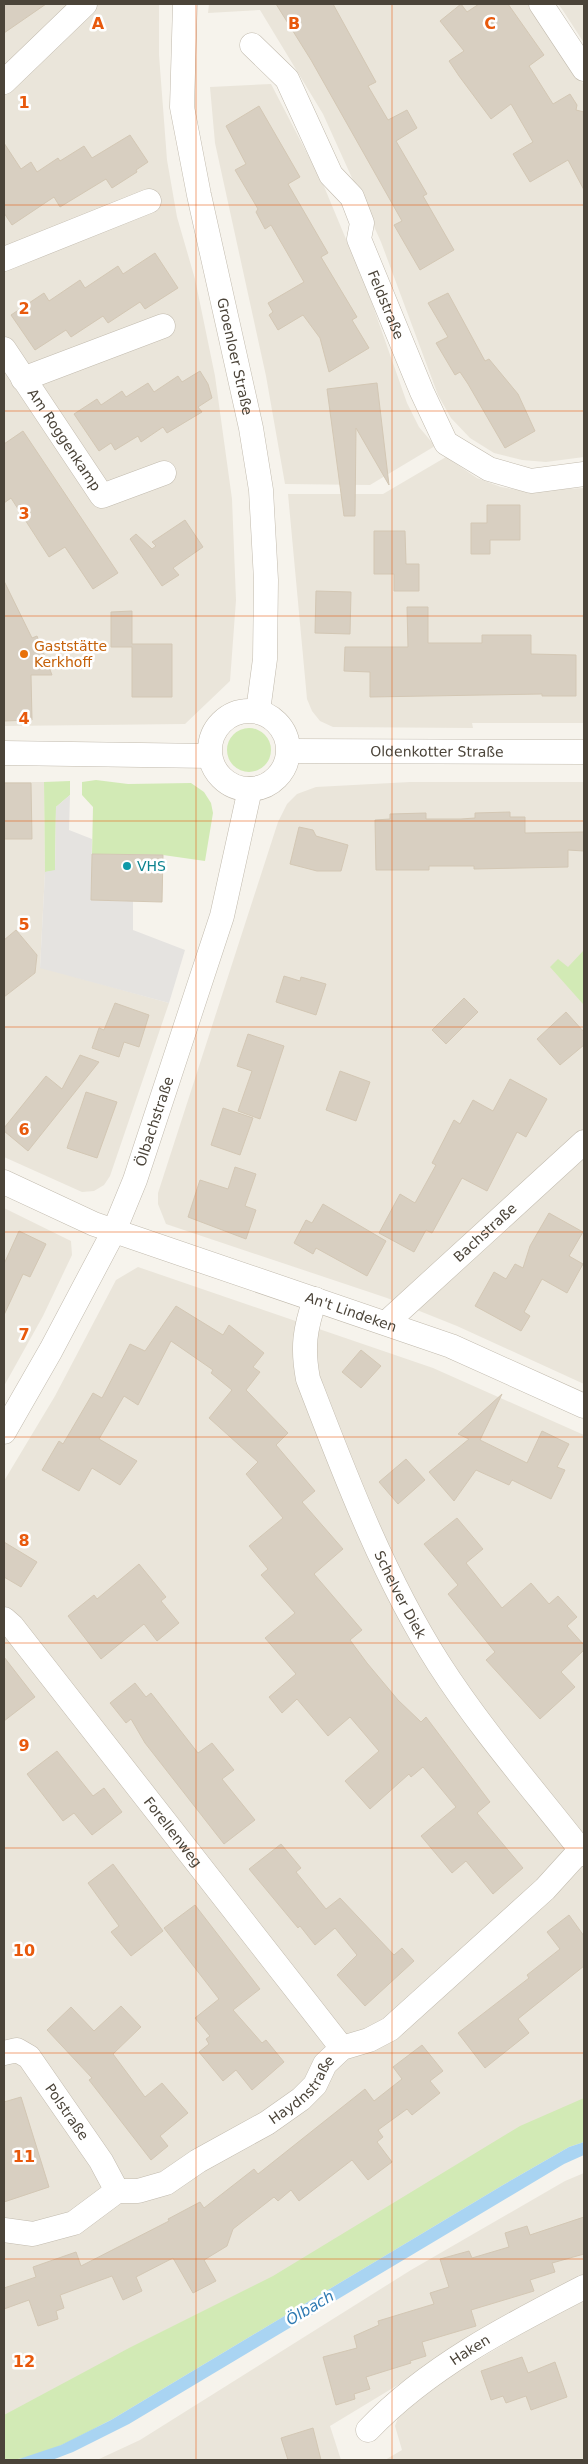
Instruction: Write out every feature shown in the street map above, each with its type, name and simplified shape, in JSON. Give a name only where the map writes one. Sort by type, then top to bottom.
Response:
[{"type":"street","points":[[4,82],[85,4]]},
{"type":"street","name":"Groenloer Straße","points":[[185,4],[182,107],[199,196],[251,428],[261,490],[266,580],[264,659],[258,711]]},
{"type":"street","points":[[541,4],[584,69]]},
{"type":"street","name":"Feldstraße","points":[[252,45],[286,79],[331,175],[352,196],[362,223],[359,239],[422,392],[446,443],[489,469],[531,481],[584,474]]},
{"type":"street","points":[[4,259],[149,201]]},
{"type":"street","name":"Am Roggenkamp","points":[[23,379],[163,326]]},
{"type":"street","name":"Am Roggenkamp","points":[[4,349],[102,496],[164,473]]},
{"type":"street","points":[[245,710],[258,711],[270,716],[280,725],[287,737],[289,751],[286,762],[277,777],[262,787],[250,789],[229,783],[220,776],[210,756],[210,743],[222,721],[233,714],[245,710]]},
{"type":"street","name":"Oldenkotter Straße","points":[[289,751],[584,752]]},
{"type":"street","points":[[4,752],[210,756]]},
{"type":"street","name":"Ölbachstraße","points":[[4,1432],[52,1350],[114,1231],[154,1128],[222,916],[250,789]]},
{"type":"street","name":"Bachstraße","points":[[386,1323],[584,1142]]},
{"type":"street","name":"An't Lindeken","points":[[4,1182],[94,1224],[386,1323],[513,1372],[584,1406]]},
{"type":"street","name":"Schelver Diek","points":[[315,1299],[308,1321],[303,1355],[308,1379],[365,1519],[400,1594],[438,1662],[459,1693],[583,1850]]},
{"type":"street","name":"Forellenweg","points":[[4,1619],[12,1626],[342,2048]]},
{"type":"street","name":"Haydnstraße","points":[[117,2191],[138,2191],[166,2183],[198,2161],[266,2122],[301,2099],[316,2085],[325,2064],[342,2048],[369,2040],[390,2029],[545,1889],[583,1850]]},
{"type":"street","name":"Polstraße","points":[[4,2053],[17,2050],[30,2057],[101,2161],[117,2191]]},
{"type":"street","points":[[4,2230],[33,2234],[74,2223],[117,2191]]},
{"type":"street","name":"Haken","points":[[368,2430],[392,2404],[414,2386],[499,2334],[584,2287]]},
{"type":"shaded area","points":[[4,4],[159,4],[159,55],[167,160],[177,217],[195,279],[215,376],[232,499],[236,600],[230,681],[185,724],[4,726]]},
{"type":"shaded area","points":[[209,4],[529,4],[584,85],[584,457],[546,462],[522,460],[494,453],[470,438],[451,418],[438,395],[381,242],[323,114],[260,10],[208,13]]},
{"type":"shaded area","points":[[558,4],[584,4],[584,43],[562,9]]},
{"type":"shaded area","points":[[271,84],[323,184],[368,292],[407,403],[419,427],[435,446],[370,485],[285,484],[266,376],[215,143],[210,87]]},
{"type":"shaded area","points":[[446,457],[477,478],[501,487],[525,491],[584,488],[584,723],[472,723],[473,728],[333,727],[320,721],[312,711],[307,699],[288,494],[383,494]]},
{"type":"shaded area","points":[[4,782],[44,782],[45,872],[40,967],[169,1003],[110,1176],[104,1185],[94,1191],[82,1192],[4,1157],[4,997],[35,973],[37,955],[16,930],[4,940]]},
{"type":"shaded area","points":[[410,782],[584,782],[584,1384],[457,1326],[387,1298],[166,1224],[158,1204],[158,1193],[278,822],[287,804],[297,794],[316,787]]},
{"type":"shaded area","points":[[70,795],[69,830],[92,839],[91,900],[133,901],[133,930],[185,950],[169,1003],[40,968],[45,872],[55,870],[56,807]]},
{"type":"shaded area","points":[[4,1208],[71,1241],[72,1255],[43,1316],[4,1386]]},
{"type":"shaded area","points":[[138,1267],[433,1368],[584,1435],[584,2108],[174,2338],[4,2419],[4,1481],[55,1396],[116,1280]]},
{"type":"shaded area","points":[[584,2173],[584,2275],[543,2297],[330,2426],[341,2460],[97,2460],[140,2440],[411,2270],[565,2181]]},
{"type":"shaded area","points":[[584,2297],[584,2460],[385,2460],[402,2450],[395,2426],[403,2404]]},
{"type":"green space","points":[[245,728],[253,728],[265,734],[271,750],[265,766],[253,772],[245,772],[233,766],[227,754],[227,746],[233,734]]},
{"type":"green space","points":[[96,780],[128,784],[191,783],[204,792],[211,803],[213,813],[205,861],[163,855],[92,854],[93,807],[82,795],[82,782]]},
{"type":"green space","points":[[70,781],[70,795],[56,807],[55,871],[45,872],[44,782]]},
{"type":"green space","points":[[584,950],[583,1004],[550,967],[558,959],[568,967]]},
{"type":"green space","points":[[584,2098],[584,2142],[569,2147],[503,2185],[111,2420],[46,2452],[18,2459],[4,2460],[4,2415],[129,2348],[273,2276],[520,2126]]},
{"type":"water","name":"Ölbach","points":[[584,2142],[584,2155],[564,2164],[129,2424],[73,2452],[52,2460],[16,2460],[61,2445],[111,2420],[503,2185],[569,2147]]},
{"type":"building","points":[[4,4],[46,4],[4,33]]},
{"type":"building","points":[[276,4],[333,4],[376,82],[368,86],[388,120],[407,110],[417,128],[396,141],[427,194],[423,196],[454,250],[420,270],[394,225],[402,221],[311,60]]},
{"type":"building","points":[[461,4],[467,12],[479,4],[508,4],[544,55],[529,66],[553,104],[570,94],[577,105],[576,110],[584,112],[584,190],[568,160],[530,182],[513,154],[533,142],[511,104],[491,119],[449,61],[464,51],[440,21]]},
{"type":"building","points":[[259,106],[300,177],[288,184],[328,253],[321,257],[357,317],[352,320],[369,348],[329,372],[320,338],[303,315],[278,330],[269,315],[273,312],[268,303],[304,282],[271,225],[265,229],[256,212],[258,209],[235,170],[246,164],[226,126]]},
{"type":"building","points":[[130,135],[148,162],[136,170],[137,172],[112,188],[106,179],[60,207],[54,197],[12,225],[4,213],[4,143],[21,169],[31,162],[37,172],[58,158],[60,161],[84,146],[92,158]]},
{"type":"building","points":[[155,253],[178,288],[145,309],[140,302],[108,323],[103,316],[71,337],[66,330],[35,350],[11,315],[44,293],[49,301],[80,280],[85,288],[118,266],[123,274]]},
{"type":"building","points":[[448,293],[485,361],[489,359],[518,394],[535,431],[505,448],[468,384],[460,372],[455,375],[436,343],[448,337],[428,303]]},
{"type":"building","points":[[200,371],[208,384],[212,398],[198,407],[202,412],[167,433],[163,427],[141,442],[138,436],[115,450],[111,443],[99,451],[74,414],[97,399],[101,405],[122,391],[126,397],[148,383],[154,392],[178,376],[182,382]]},
{"type":"building","points":[[377,383],[389,485],[356,428],[355,516],[344,516],[327,389]]},
{"type":"building","points":[[23,431],[118,573],[93,589],[65,547],[49,557],[11,498],[4,503],[4,444]]},
{"type":"building","points":[[487,505],[520,505],[520,540],[490,540],[490,554],[471,554],[471,523],[487,523]]},
{"type":"building","points":[[185,520],[203,547],[173,568],[179,575],[162,586],[130,539],[136,534],[152,549],[156,546],[152,542]]},
{"type":"building","points":[[374,531],[405,531],[406,564],[419,564],[419,591],[394,591],[394,574],[374,574]]},
{"type":"building","name":"Gaststätte Kerkhoff","points":[[4,581],[32,638],[37,636],[52,675],[31,675],[32,720],[4,721]]},
{"type":"building","points":[[316,591],[351,592],[350,634],[315,633]]},
{"type":"building","points":[[407,607],[428,607],[428,643],[482,643],[482,635],[531,635],[531,654],[576,655],[576,696],[542,696],[542,694],[370,697],[370,672],[344,671],[345,647],[408,647]]},
{"type":"building","points":[[132,611],[132,644],[172,644],[172,697],[132,697],[132,647],[111,647],[111,612]]},
{"type":"building","points":[[4,783],[31,783],[32,839],[4,839]]},
{"type":"building","points":[[510,812],[510,817],[525,817],[525,833],[584,832],[584,851],[568,850],[568,867],[474,869],[474,866],[429,866],[429,870],[376,870],[375,820],[390,819],[390,814],[426,813],[426,819],[461,819],[475,818],[475,813]]},
{"type":"building","points":[[299,827],[313,830],[316,836],[348,845],[341,871],[317,871],[290,864]]},
{"type":"building","name":"VHS","points":[[92,854],[163,855],[162,902],[91,900]]},
{"type":"building","points":[[16,930],[37,955],[35,973],[4,997],[4,940]]},
{"type":"building","points":[[284,976],[300,981],[301,977],[326,984],[316,1015],[276,1002]]},
{"type":"building","points":[[464,998],[478,1012],[446,1044],[432,1030]]},
{"type":"building","points":[[115,1003],[149,1015],[139,1047],[124,1042],[119,1057],[92,1048],[99,1028],[104,1030]]},
{"type":"building","points":[[566,1012],[584,1032],[584,1045],[560,1065],[537,1039]]},
{"type":"building","points":[[248,1034],[284,1046],[260,1119],[238,1111],[252,1071],[237,1066]]},
{"type":"building","points":[[80,1055],[99,1062],[28,1151],[4,1131],[4,1128],[46,1076],[62,1089]]},
{"type":"building","points":[[340,1071],[370,1082],[356,1121],[326,1110]]},
{"type":"building","points":[[510,1079],[547,1099],[526,1137],[517,1132],[487,1191],[462,1178],[432,1233],[426,1230],[414,1252],[379,1233],[400,1194],[415,1203],[436,1165],[432,1163],[454,1120],[460,1124],[473,1100],[493,1111]]},
{"type":"building","points":[[86,1092],[117,1102],[97,1158],[67,1148]]},
{"type":"building","points":[[223,1108],[253,1118],[240,1155],[211,1145]]},
{"type":"building","points":[[235,1167],[256,1174],[245,1206],[256,1210],[246,1239],[188,1217],[200,1180],[228,1189]]},
{"type":"building","points":[[323,1204],[386,1241],[367,1276],[316,1248],[313,1254],[294,1243],[306,1220],[312,1223]]},
{"type":"building","points":[[549,1213],[583,1232],[569,1256],[583,1264],[567,1293],[542,1279],[524,1312],[530,1316],[521,1331],[475,1306],[494,1272],[506,1279],[515,1264],[523,1268],[530,1246]]},
{"type":"building","points":[[19,1231],[46,1244],[30,1277],[23,1274],[4,1315],[4,1264]]},
{"type":"building","points":[[176,1306],[223,1335],[229,1325],[264,1353],[253,1367],[260,1372],[246,1390],[288,1433],[276,1445],[315,1491],[302,1502],[343,1549],[314,1574],[362,1630],[350,1640],[367,1663],[398,1700],[421,1722],[426,1717],[490,1802],[477,1813],[523,1868],[493,1894],[466,1861],[452,1873],[421,1836],[456,1807],[423,1767],[411,1777],[409,1774],[370,1809],[345,1781],[379,1751],[350,1717],[328,1736],[297,1699],[282,1713],[269,1697],[296,1674],[265,1638],[295,1613],[261,1575],[268,1569],[249,1546],[283,1518],[246,1474],[258,1462],[209,1418],[232,1390],[211,1373],[213,1370],[171,1341],[138,1405],[124,1396],[99,1439],[137,1461],[120,1485],[92,1468],[79,1491],[42,1470],[59,1441],[63,1444],[93,1393],[102,1398],[130,1344],[145,1351]]},
{"type":"building","points":[[361,1350],[381,1366],[361,1388],[342,1372]]},
{"type":"building","points":[[502,1394],[480,1440],[527,1463],[542,1431],[569,1444],[557,1467],[565,1470],[551,1499],[512,1480],[509,1485],[476,1470],[454,1501],[429,1472],[469,1439],[458,1434]]},
{"type":"building","points":[[406,1459],[425,1480],[398,1504],[379,1482]]},
{"type":"building","points":[[457,1518],[483,1549],[466,1563],[502,1608],[531,1583],[549,1604],[558,1596],[577,1617],[567,1626],[584,1645],[584,1650],[561,1672],[575,1687],[540,1719],[486,1660],[495,1652],[448,1594],[458,1585],[424,1544]]},
{"type":"building","points":[[4,1542],[37,1562],[21,1587],[4,1577]]},
{"type":"building","points":[[139,1564],[166,1597],[161,1601],[179,1623],[157,1641],[144,1624],[101,1659],[68,1616],[94,1595],[97,1599]]},
{"type":"building","points":[[4,1657],[35,1697],[4,1721]]},
{"type":"building","points":[[135,1683],[146,1697],[151,1693],[198,1753],[212,1743],[234,1770],[222,1779],[255,1820],[224,1844],[145,1743],[131,1719],[126,1723],[110,1703]]},
{"type":"building","points":[[57,1751],[93,1796],[104,1788],[122,1812],[92,1835],[74,1813],[63,1821],[27,1774]]},
{"type":"building","points":[[281,1844],[301,1868],[296,1872],[326,1909],[340,1898],[394,1955],[402,1948],[414,1961],[365,2006],[337,1975],[357,1955],[335,1928],[315,1945],[300,1926],[298,1928],[249,1869]]},
{"type":"building","points":[[113,1864],[163,1931],[131,1956],[111,1932],[119,1926],[88,1883]]},
{"type":"building","points":[[195,1905],[260,1989],[233,2010],[262,2043],[266,2040],[284,2062],[252,2090],[236,2070],[223,2081],[199,2052],[209,2044],[206,2039],[210,2036],[195,2018],[219,1999],[164,1928]]},
{"type":"building","points":[[569,1915],[584,1936],[584,1966],[518,2019],[529,2033],[485,2068],[458,2033],[529,1978],[527,1975],[560,1949],[547,1932]]},
{"type":"building","points":[[121,2006],[141,2027],[113,2054],[145,2097],[162,2083],[188,2113],[160,2136],[168,2146],[151,2160],[89,2080],[92,2078],[47,2030],[71,2007],[94,2031]]},
{"type":"building","points":[[422,2045],[443,2071],[430,2081],[440,2093],[412,2115],[407,2109],[378,2130],[383,2137],[377,2142],[392,2162],[368,2180],[352,2160],[299,2201],[291,2190],[278,2201],[274,2197],[233,2229],[227,2246],[204,2260],[216,2281],[193,2293],[173,2258],[136,2277],[142,2291],[123,2300],[112,2276],[60,2295],[64,2308],[56,2311],[58,2319],[38,2326],[29,2300],[4,2309],[4,2288],[36,2277],[33,2267],[76,2252],[81,2266],[169,2221],[168,2219],[200,2202],[204,2208],[254,2169],[258,2174],[365,2089],[374,2101],[402,2079],[393,2067]]},
{"type":"building","points":[[21,2097],[49,2187],[4,2202],[4,2102]]},
{"type":"building","points":[[584,2217],[584,2254],[552,2263],[555,2272],[530,2280],[534,2291],[471,2310],[476,2326],[422,2342],[426,2356],[410,2361],[411,2363],[366,2377],[370,2389],[354,2394],[355,2399],[336,2405],[323,2357],[357,2348],[354,2336],[379,2325],[378,2321],[434,2304],[430,2293],[449,2287],[440,2259],[469,2251],[472,2258],[509,2247],[505,2233],[527,2226],[530,2235]]},
{"type":"building","points":[[522,2357],[528,2373],[555,2362],[567,2397],[531,2410],[526,2396],[506,2403],[503,2396],[491,2400],[481,2371]]},
{"type":"building","points":[[313,2428],[321,2460],[288,2460],[281,2438]]},
{"type":"place","name":"Gaststätte Kerkhoff","points":[[24,654]]},
{"type":"place","name":"VHS","points":[[127,866]]}]
